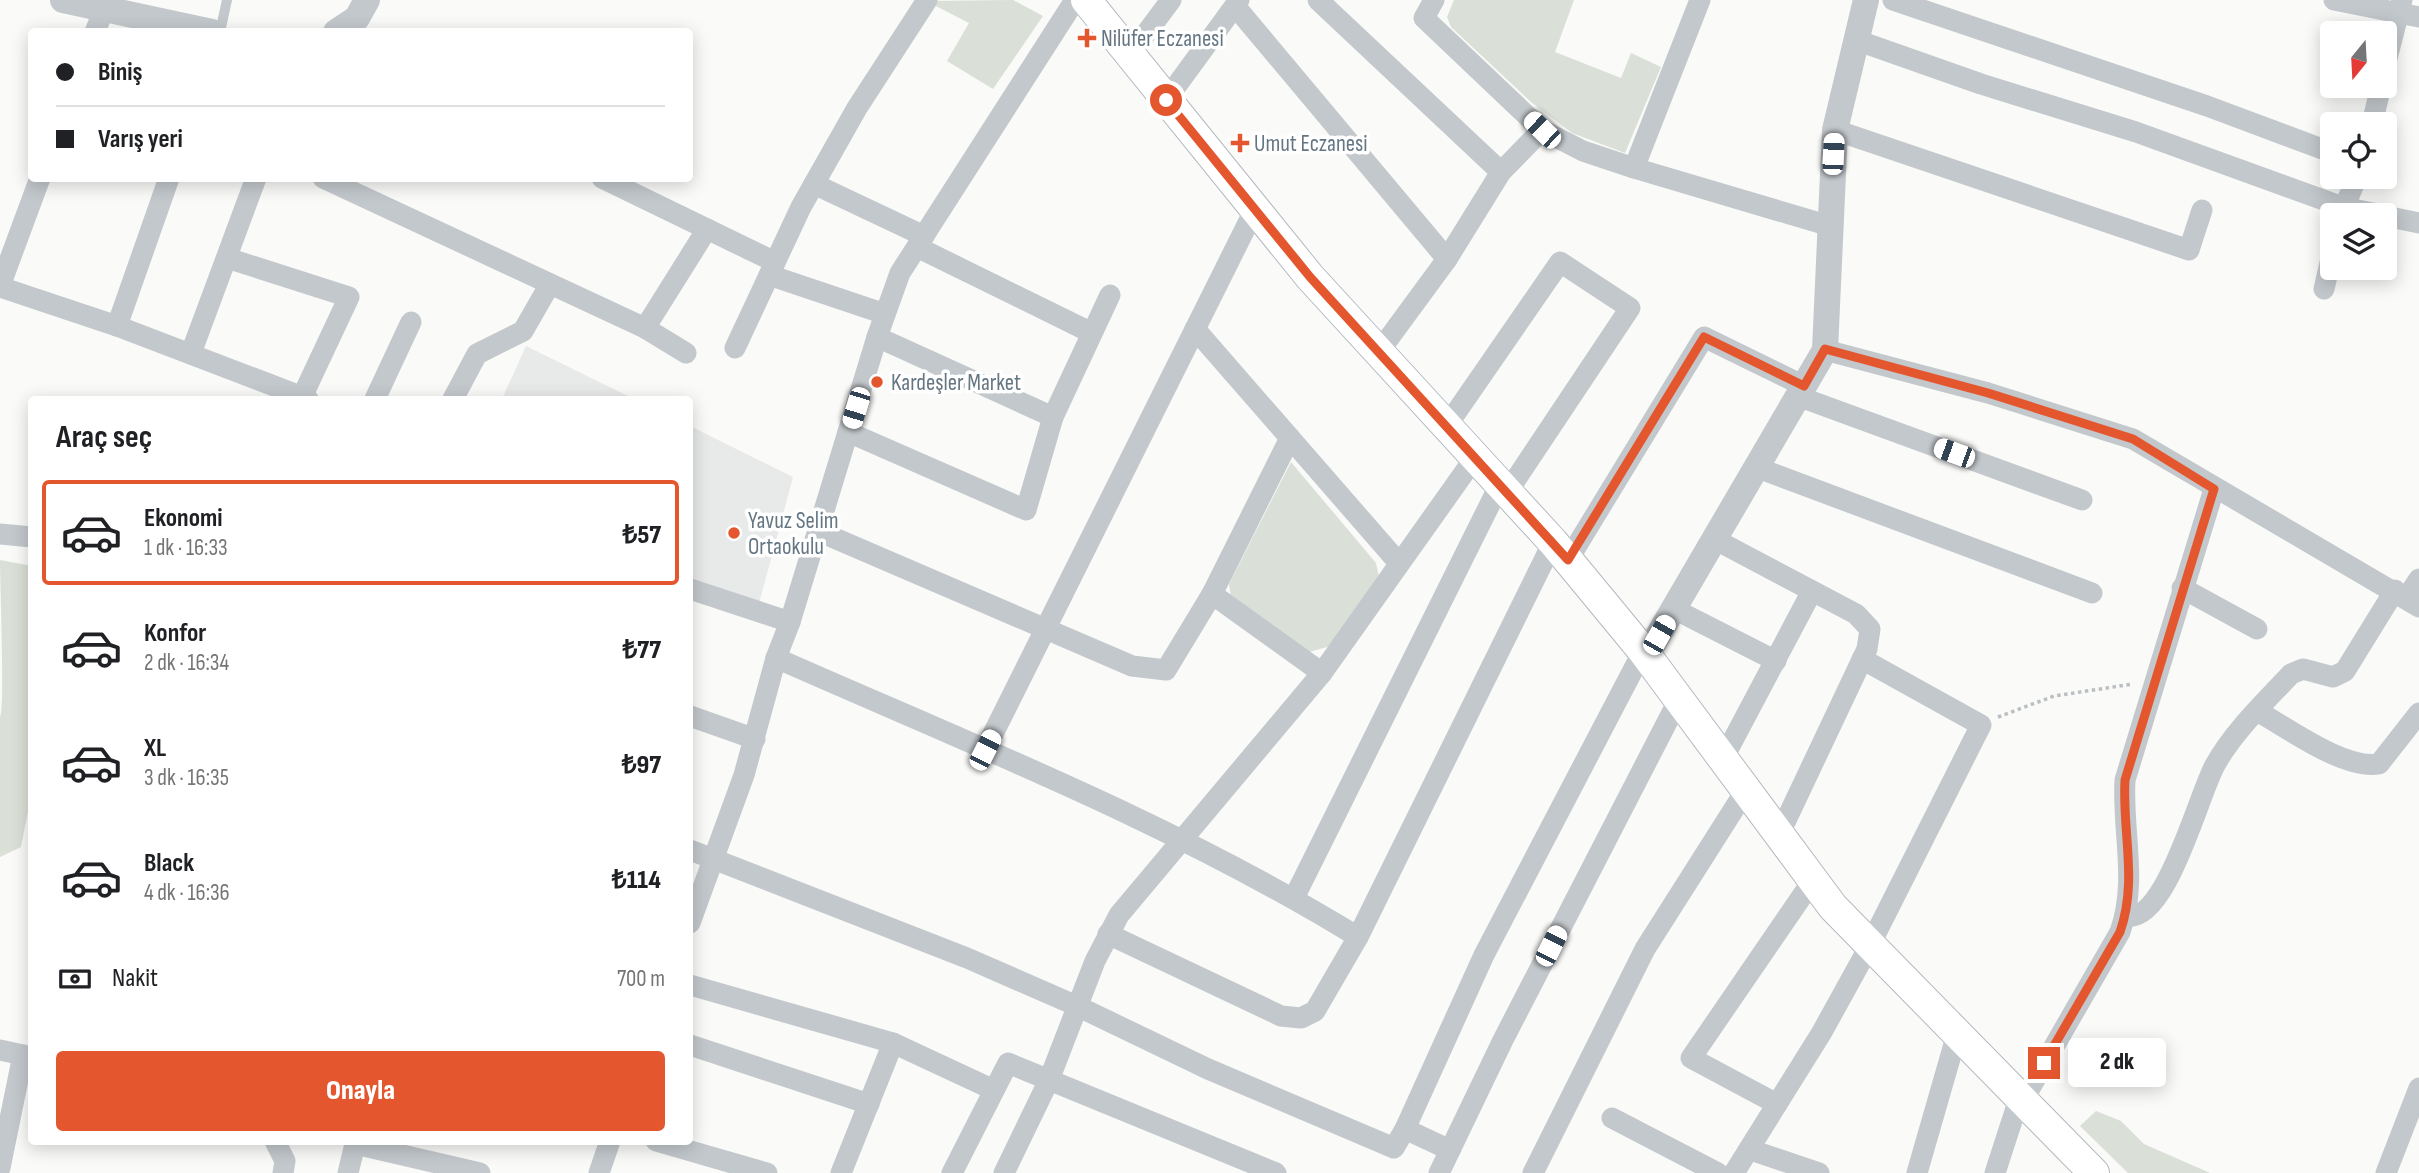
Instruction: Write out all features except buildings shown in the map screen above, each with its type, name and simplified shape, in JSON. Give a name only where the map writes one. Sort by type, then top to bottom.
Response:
[{"type":"main road","points":[[1086,0],[1310,277],[1561,551],[1645,654],[1833,907],[2094,1173]]},
{"type":"street","points":[[63,0],[100,20],[175,28]]},
{"type":"street","points":[[342,28],[358,18],[367,0]]},
{"type":"street","points":[[735,348],[814,184],[857,108],[928,0]]},
{"type":"street","points":[[693,915],[755,739],[776,658],[790,622],[877,337],[900,273],[1075,0]]},
{"type":"street","points":[[1130,55],[1171,0]]},
{"type":"street","points":[[1318,0],[1501,172]]},
{"type":"street","points":[[1434,0],[1424,18],[1542,130],[1583,151],[1830,226]]},
{"type":"street","points":[[1634,168],[1700,0]]},
{"type":"street","points":[[693,851],[967,958],[1077,1006],[1208,1069],[1394,1148],[1484,955],[1645,654],[1716,540],[1825,349],[1835,130],[1866,0]]},
{"type":"street","points":[[1893,0],[2320,148]]},
{"type":"street","points":[[2334,0],[2400,6],[2419,17]]},
{"type":"street","points":[[1166,100],[1237,3],[1447,259]]},
{"type":"street","points":[[1856,40],[1981,85],[2136,132],[2321,203]]},
{"type":"street","points":[[1378,353],[1447,259],[1501,172],[1542,130]]},
{"type":"street","points":[[1835,130],[2189,250],[2202,211]]},
{"type":"street","points":[[39,182],[0,286],[117,326],[300,396]]},
{"type":"street","points":[[117,326],[168,182]]},
{"type":"street","points":[[191,354],[255,182]]},
{"type":"street","points":[[332,182],[645,328],[686,353]]},
{"type":"street","points":[[610,182],[707,229],[772,268],[885,314]]},
{"type":"street","points":[[814,184],[1092,333]]},
{"type":"street","points":[[985,750],[1255,209]]},
{"type":"street","points":[[2397,219],[2419,223]]},
{"type":"street","points":[[645,328],[707,229]]},
{"type":"street","points":[[227,258],[349,297],[306,396]]},
{"type":"street","points":[[1294,898],[1504,487],[1630,308],[1560,262],[1446,427]]},
{"type":"street","points":[[2324,289],[2326,280]]},
{"type":"street","points":[[455,396],[477,354],[523,331],[550,284]]},
{"type":"street","points":[[848,432],[1026,510],[1053,417],[1110,295]]},
{"type":"street","points":[[376,396],[411,321]]},
{"type":"street","points":[[1195,329],[1398,562]]},
{"type":"street","points":[[877,337],[1053,417]]},
{"type":"street","points":[[1108,934],[1294,1019],[1315,1011],[1358,937],[1561,551],[1704,337],[1802,392],[2082,500]]},
{"type":"street","points":[[1825,349],[1988,393],[2133,439],[2214,489],[2410,593],[2345,671],[2333,677],[2298,670],[2257,711],[2216,764],[2160,896],[2144,912],[2126,916]]},
{"type":"street","points":[[818,531],[1132,666],[1167,670],[1212,594],[1290,438]]},
{"type":"street","points":[[1004,1173],[1049,1080],[1108,934],[1135,893],[1322,673],[1398,562],[1476,456]]},
{"type":"street","points":[[1758,468],[2091,593]]},
{"type":"street","points":[[1995,1173],[2020,1100],[2120,932],[2126,916],[2130,878],[2124,804],[2125,780],[2214,489]]},
{"type":"street","points":[[0,534],[28,537]]},
{"type":"street","points":[[1716,540],[1865,620],[1871,639],[1779,835]]},
{"type":"street","points":[[2182,588],[2257,629]]},
{"type":"street","points":[[693,590],[790,622]]},
{"type":"street","points":[[1723,759],[1812,591]]},
{"type":"street","points":[[1212,594],[1322,673]]},
{"type":"street","points":[[1674,608],[1776,661]]},
{"type":"street","points":[[776,658],[1182,838],[1294,898],[1358,937]]},
{"type":"street","points":[[1734,1173],[1754,1146],[1870,945],[1981,725],[1862,659]]},
{"type":"street","points":[[1439,1173],[1503,1040],[1679,699]]},
{"type":"street","points":[[2257,711],[2347,761],[2368,766],[2379,764],[2419,713]]},
{"type":"street","points":[[693,717],[755,739]]},
{"type":"street","points":[[1533,1173],[1645,948],[1746,790]]},
{"type":"street","points":[[1777,1104],[1691,1058],[1813,880]]},
{"type":"street","points":[[693,986],[893,1043],[995,1090]]},
{"type":"street","points":[[1917,1173],[1957,1034]]},
{"type":"street","points":[[841,1173],[893,1043]]},
{"type":"street","points":[[693,1046],[869,1104]]},
{"type":"street","points":[[0,1050],[27,1056],[0,1168]]},
{"type":"street","points":[[952,1173],[1008,1063],[1276,1173]]},
{"type":"street","points":[[2386,1173],[2419,1088]]},
{"type":"street","points":[[1612,1118],[1718,1173]]},
{"type":"street","points":[[1405,1129],[1450,1150]]},
{"type":"street","points":[[277,1145],[285,1161],[283,1173]]},
{"type":"street","points":[[348,1173],[355,1145]]},
{"type":"street","points":[[359,1145],[480,1173]]},
{"type":"street","points":[[599,1173],[609,1145]]},
{"type":"street","points":[[670,1145],[767,1173]]},
{"type":"street","points":[[1754,1146],[1754,1173]]},
{"type":"street","points":[[1754,1146],[1819,1173]]},
{"type":"lane","points":[[221,28],[228,0]]},
{"type":"path","points":[[1981,725],[2015,708],[2054,696],[2155,682]]},
{"type":"shaded area","points":[[1013,0],[1043,16],[993,89],[947,61],[969,23],[926,1]]},
{"type":"shaded area","points":[[1454,0],[1574,0],[1555,52],[1621,78],[1631,53],[1661,67],[1625,153],[1572,133],[1531,102],[1451,27],[1447,17]]},
{"type":"shaded area","points":[[526,346],[628,396],[503,396]]},
{"type":"shaded area","name":"Yavuz Selim Ortaokulu","points":[[693,427],[793,477],[757,611],[693,590]]},
{"type":"shaded area","points":[[1291,462],[1376,563],[1380,582],[1331,646],[1309,652],[1231,598],[1229,584]]},
{"type":"shaded area","points":[[0,560],[28,565],[28,811],[21,847],[0,857],[0,717]]},
{"type":"shaded area","points":[[2096,1111],[2121,1121],[2144,1144],[2210,1173],[2128,1173],[2080,1126]]},
{"type":"place","name":"Nilüfer Eczanesi","points":[[1087,38]]},
{"type":"place","name":"Umut Eczanesi","points":[[1240,143]]},
{"type":"place","name":"Kardeşler Market","points":[[877,382]]},
{"type":"place","name":"Yavuz Selim Ortaokulu","points":[[734,533]]},
{"type":"route","points":[[1166,100],[1310,277],[1568,560],[1704,337],[1804,386],[1825,349],[1988,393],[2133,439],[2214,489],[2125,780],[2124,804],[2130,878],[2126,916],[2120,932],[2044,1063]]}]
